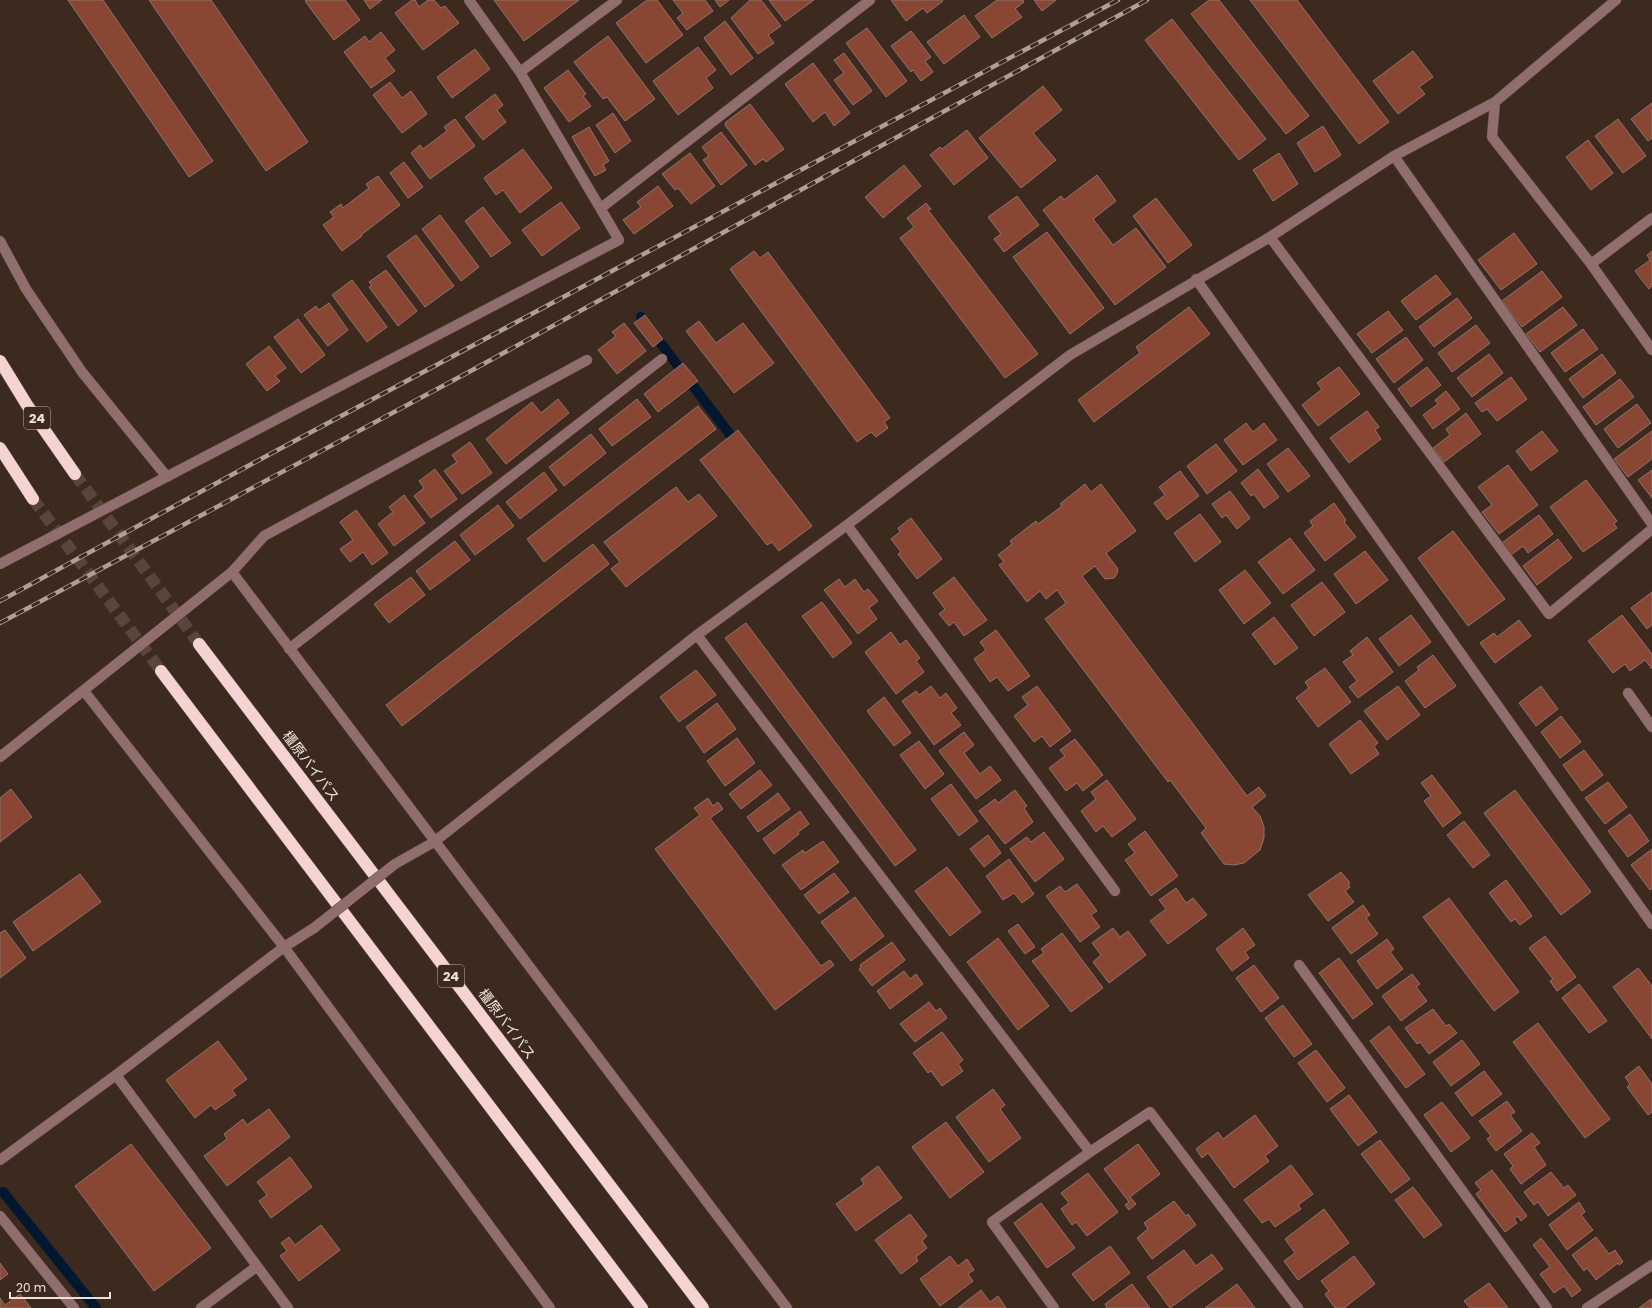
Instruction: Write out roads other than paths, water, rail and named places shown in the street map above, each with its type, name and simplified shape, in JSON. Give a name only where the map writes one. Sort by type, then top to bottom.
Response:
[{"type":"highway","name":"24","points":[[0,361],[27,405],[75,474]]},
{"type":"highway","points":[[0,448],[33,499]]},
{"type":"highway","name":"橿原バイパス","points":[[199,644],[704,1308]]},
{"type":"highway","points":[[162,671],[642,1308]]},
{"type":"street","points":[[0,564],[619,240],[520,72],[469,0]]},
{"type":"street","points":[[520,72],[617,0]]},
{"type":"street","points":[[601,208],[870,0]]},
{"type":"street","points":[[0,1160],[116,1075],[284,947],[314,928],[395,864],[434,842],[697,636],[847,525],[1070,355],[1196,279],[1270,237],[1394,156],[1495,102],[1616,0]]},
{"type":"street","points":[[1495,102],[1492,137],[1591,264],[1652,350]]},
{"type":"street","points":[[1394,156],[1652,524]]},
{"type":"street","points":[[1591,264],[1652,218]]},
{"type":"street","points":[[1270,237],[1549,614],[1652,529]]},
{"type":"street","points":[[0,241],[26,289],[82,372],[166,477]]},
{"type":"street","points":[[1196,279],[1652,924]]},
{"type":"street","points":[[289,649],[662,359]]},
{"type":"street","points":[[0,757],[232,572],[264,536],[587,360]]},
{"type":"street","points":[[847,525],[1115,891]]},
{"type":"street","points":[[232,572],[434,842],[787,1308]]},
{"type":"street","points":[[697,636],[1090,1152]]},
{"type":"street","points":[[84,691],[284,947],[550,1308]]},
{"type":"street","points":[[1628,693],[1652,727]]},
{"type":"street","points":[[1299,966],[1547,1308]]},
{"type":"street","points":[[116,1075],[256,1267],[288,1308]]},
{"type":"street","points":[[1054,1308],[992,1222],[1090,1152],[1150,1112],[1298,1308]]},
{"type":"street","points":[[0,1216],[74,1308]]},
{"type":"street","points":[[1588,1308],[1652,1265]]},
{"type":"street","points":[[201,1308],[256,1267]]},
{"type":"waterway","points":[[641,317],[731,436]]},
{"type":"waterway","points":[[3,1192],[96,1308]]},
{"type":"tunnel","points":[[75,474],[199,644]]},
{"type":"tunnel","points":[[33,499],[161,671]]},
{"type":"railway","points":[[0,601],[259,460],[1118,0]]},
{"type":"railway","points":[[0,623],[467,373],[1147,0]]}]
